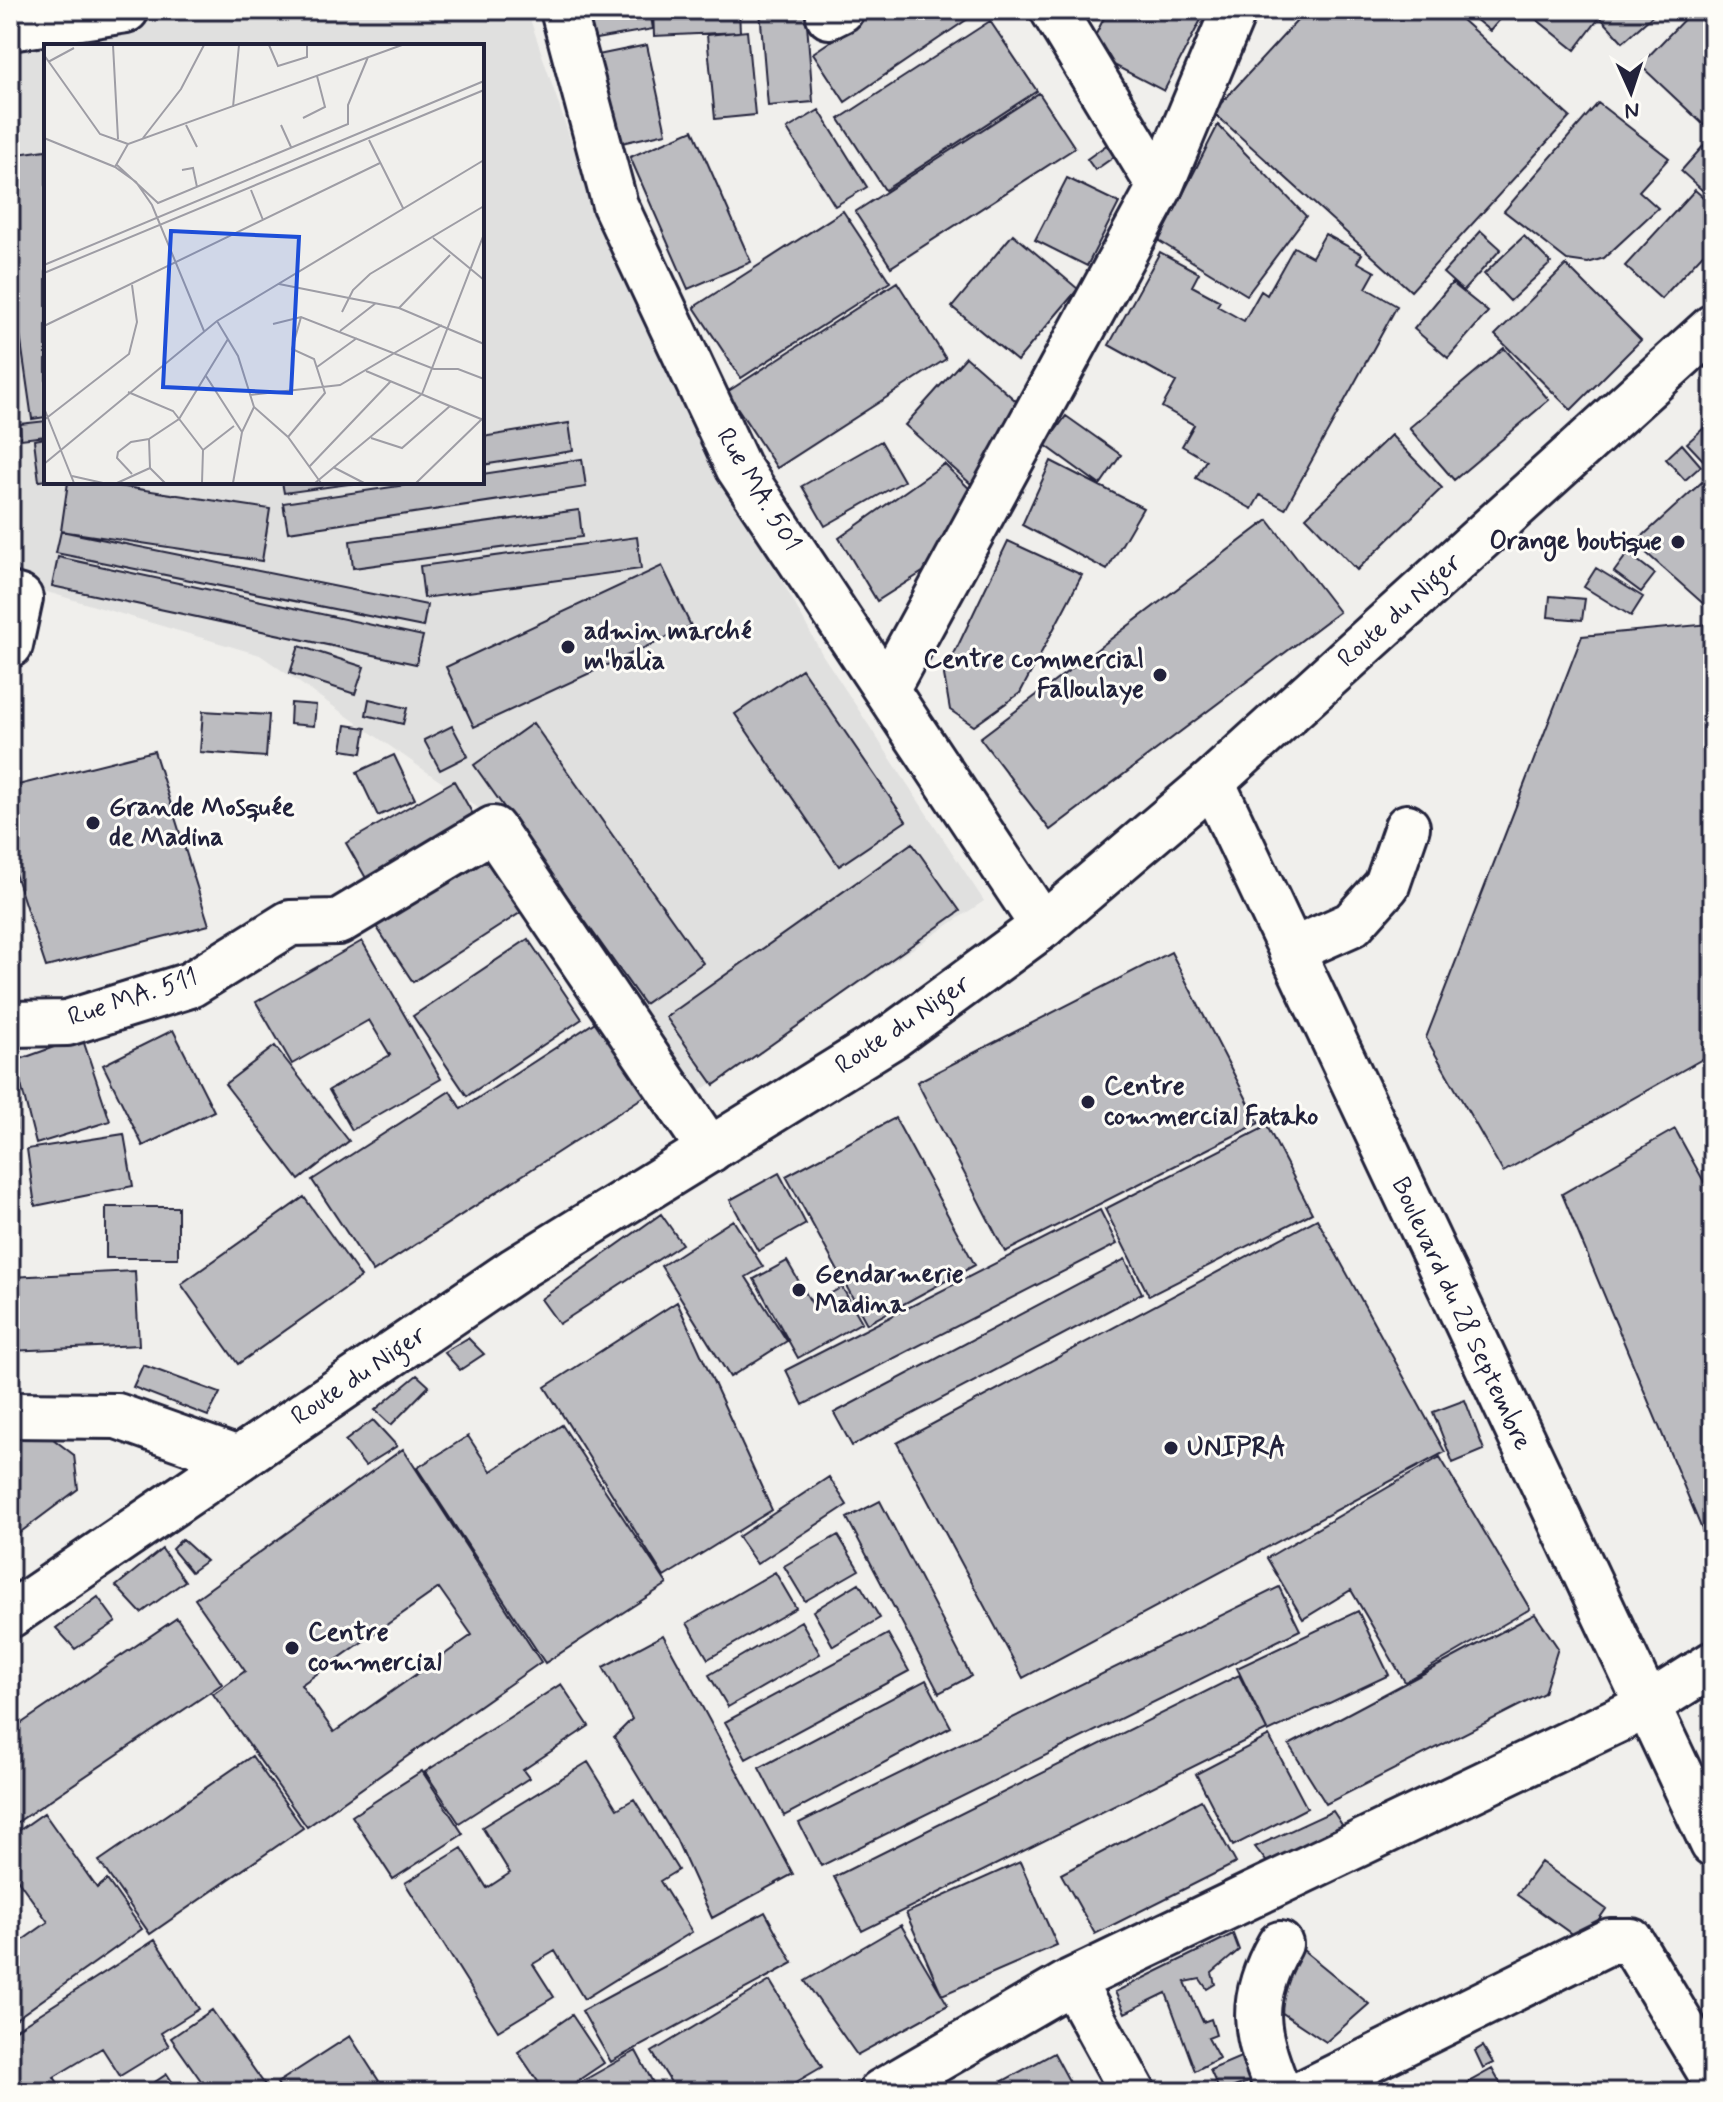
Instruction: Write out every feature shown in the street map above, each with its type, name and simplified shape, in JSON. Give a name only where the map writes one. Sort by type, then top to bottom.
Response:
[{"type":"street","points":[[10,28],[126,10]]},
{"type":"street","name":"Rue MA. 501","points":[[563,10],[615,205],[732,453],[1043,926]]},
{"type":"street","points":[[1053,10],[1160,187]]},
{"type":"street","points":[[886,690],[1160,187],[1234,10]]},
{"type":"street","name":"Route du Niger","points":[[10,1615],[515,1270],[893,1036],[1043,926],[1212,782],[1713,327]]},
{"type":"street","points":[[10,595],[20,598],[10,645]]},
{"type":"street","name":"Boulevard du 28 Septembre","points":[[1212,782],[1645,1707],[1713,1844]]},
{"type":"street","points":[[1291,951],[1352,924],[1387,885],[1407,827]]},
{"type":"street","name":"Rue MA. 511","points":[[10,1024],[67,1023],[190,985],[290,923],[338,922],[493,829],[710,1150]]},
{"type":"street","points":[[10,1415],[117,1416],[238,1459]]},
{"type":"street","points":[[881,2092],[1072,1981],[1645,1707],[1713,1664]]},
{"type":"street","points":[[1305,2092],[1610,1941],[1631,1941],[1713,2077]]},
{"type":"street","points":[[1279,2092],[1255,2009],[1267,1967],[1280,1944]]},
{"type":"street","points":[[1072,1981],[1133,2092]]},
{"type":"shaded area","points":[[143,10],[527,10],[570,138],[661,358],[822,654],[984,901],[698,1092],[484,812],[260,655],[10,581],[10,29]]},
{"type":"building","points":[[585,10],[650,10],[653,29],[590,40]]},
{"type":"building","points":[[653,10],[739,10],[740,32],[654,36]]},
{"type":"building","points":[[760,10],[806,10],[813,102],[768,106]]},
{"type":"building","points":[[877,10],[981,10],[845,102],[813,53]]},
{"type":"building","points":[[1108,10],[1206,10],[1164,91],[1108,62],[1094,38]]},
{"type":"building","points":[[1307,10],[1451,10],[1570,117],[1411,291],[1213,112]]},
{"type":"building","points":[[1464,10],[1508,10],[1490,31]]},
{"type":"building","points":[[1542,10],[1591,10],[1600,17],[1575,50],[1535,18]]},
{"type":"building","points":[[1609,10],[1659,10],[1623,42],[1600,17]]},
{"type":"building","points":[[1693,10],[1713,10],[1713,120],[1706,127],[1640,65]]},
{"type":"building","points":[[990,21],[1037,91],[885,190],[839,119]]},
{"type":"building","points":[[747,31],[755,115],[715,119],[707,35]]},
{"type":"building","points":[[647,45],[666,133],[617,144],[598,55]]},
{"type":"building","points":[[1039,93],[1075,148],[891,267],[855,212]]},
{"type":"building","points":[[1598,103],[1669,158],[1639,191],[1658,208],[1604,258],[1588,263],[1567,260],[1504,211]]},
{"type":"building","points":[[819,110],[867,187],[835,206],[787,129]]},
{"type":"building","points":[[1218,125],[1306,216],[1247,295],[1159,241]]},
{"type":"building","points":[[693,130],[751,262],[688,289],[630,157]]},
{"type":"building","points":[[1713,135],[1713,200],[1681,171]]},
{"type":"building","points":[[1119,136],[1128,147],[1095,170],[1087,159]]},
{"type":"building","points":[[44,150],[44,417],[32,419],[10,265],[10,155]]},
{"type":"building","points":[[1067,178],[1119,203],[1087,266],[1035,240]]},
{"type":"building","points":[[1695,190],[1713,206],[1713,243],[1661,299],[1625,266]]},
{"type":"building","points":[[843,211],[890,282],[741,378],[694,307]]},
{"type":"building","points":[[1481,231],[1501,249],[1463,291],[1443,273]]},
{"type":"building","points":[[1013,234],[1078,289],[1017,361],[952,307]]},
{"type":"building","points":[[1325,234],[1362,254],[1357,262],[1375,272],[1366,288],[1397,306],[1285,509],[1260,495],[1252,509],[1196,478],[1206,460],[1182,446],[1194,425],[1162,407],[1176,382],[1109,345],[1160,252],[1199,273],[1192,286],[1220,301],[1217,306],[1244,321],[1261,291],[1267,295],[1294,247],[1312,257]]},
{"type":"building","points":[[1524,236],[1551,263],[1510,301],[1484,274]]},
{"type":"building","points":[[1566,265],[1641,340],[1571,410],[1495,335]]},
{"type":"building","points":[[897,282],[946,359],[777,468],[727,392]]},
{"type":"building","points":[[1452,283],[1488,312],[1448,358],[1414,329]]},
{"type":"building","points":[[1504,348],[1549,400],[1454,480],[1409,428]]},
{"type":"building","points":[[966,357],[1032,415],[971,484],[905,425]]},
{"type":"building","points":[[1066,416],[1121,455],[1100,485],[1045,445]]},
{"type":"building","points":[[1713,420],[1713,455],[1705,462],[1687,443]]},
{"type":"building","points":[[44,421],[44,436],[21,439],[20,424]]},
{"type":"building","points":[[569,423],[573,451],[484,465],[484,437]]},
{"type":"building","points":[[1391,435],[1442,488],[1357,570],[1306,517]]},
{"type":"building","points":[[44,438],[44,480],[39,481],[34,440]]},
{"type":"building","points":[[881,441],[904,481],[825,526],[802,486]]},
{"type":"building","points":[[1682,444],[1701,466],[1685,480],[1666,459]]},
{"type":"building","points":[[582,459],[586,487],[288,532],[283,503],[412,484],[484,484],[484,474]]},
{"type":"building","points":[[1051,461],[1143,508],[1107,570],[1022,525]]},
{"type":"building","points":[[944,464],[978,497],[932,566],[877,601],[839,538]]},
{"type":"building","points":[[1713,472],[1713,602],[1707,607],[1635,543]]},
{"type":"building","points":[[68,484],[105,484],[270,509],[262,561],[61,531]]},
{"type":"building","points":[[282,484],[349,484],[284,493]]},
{"type":"building","points":[[579,510],[582,537],[353,568],[350,541]]},
{"type":"building","name":"Centre commercial Falloulaye","points":[[1268,520],[1339,612],[1050,830],[980,738]]},
{"type":"building","points":[[61,531],[427,605],[423,627],[56,553]]},
{"type":"building","points":[[637,537],[641,569],[424,598],[420,566]]},
{"type":"building","points":[[1008,541],[1082,575],[1020,693],[974,726],[950,710],[944,675]]},
{"type":"building","points":[[1628,553],[1655,574],[1641,592],[1614,572]]},
{"type":"building","points":[[58,557],[423,636],[416,664],[52,586]]},
{"type":"building","name":"admin marché m'balia","points":[[662,566],[691,626],[474,727],[446,667]]},
{"type":"building","points":[[1596,568],[1643,597],[1631,616],[1584,587]]},
{"type":"building","points":[[1550,596],[1585,599],[1582,620],[1548,617]]},
{"type":"building","points":[[1710,624],[1713,662],[1713,1053],[1503,1172],[1426,1038],[1582,636]]},
{"type":"building","points":[[299,646],[364,667],[355,694],[290,673]]},
{"type":"building","points":[[802,669],[906,821],[839,866],[735,714]]},
{"type":"building","points":[[369,699],[407,708],[403,724],[366,715]]},
{"type":"building","points":[[291,703],[316,705],[314,726],[290,724]]},
{"type":"building","points":[[203,711],[269,715],[266,757],[200,752]]},
{"type":"building","points":[[533,723],[703,963],[644,1004],[474,765]]},
{"type":"building","points":[[346,725],[366,728],[362,753],[342,750]]},
{"type":"building","points":[[452,726],[468,756],[440,770],[424,740]]},
{"type":"building","name":"Grande Mosquée de Madina","points":[[154,751],[209,925],[46,967],[10,859],[10,787]]},
{"type":"building","points":[[394,755],[415,799],[378,816],[357,772]]},
{"type":"building","points":[[454,781],[479,825],[371,887],[346,843]]},
{"type":"building","points":[[912,843],[960,911],[714,1085],[666,1017]]},
{"type":"building","points":[[495,845],[534,904],[413,982],[374,923]]},
{"type":"building","points":[[528,939],[582,1019],[467,1096],[413,1016]]},
{"type":"building","points":[[362,941],[441,1079],[352,1130],[329,1090],[390,1055],[369,1020],[292,1064],[256,1002]]},
{"type":"building","name":"Centre commercial Fatako","points":[[1171,952],[1259,1123],[1005,1252],[917,1082]]},
{"type":"building","points":[[603,1017],[651,1092],[373,1272],[312,1180],[450,1091],[461,1109]]},
{"type":"building","points":[[173,1030],[214,1111],[143,1146],[103,1065]]},
{"type":"building","points":[[82,1037],[110,1121],[36,1144],[15,1061]]},
{"type":"building","points":[[275,1046],[349,1141],[299,1180],[225,1084]]},
{"type":"building","points":[[10,1054],[14,1054],[16,1129],[10,1129]]},
{"type":"building","points":[[895,1118],[975,1265],[867,1324],[786,1176]]},
{"type":"building","points":[[1267,1126],[1312,1213],[1149,1296],[1105,1209]]},
{"type":"building","points":[[1675,1129],[1713,1198],[1713,1556],[1562,1194]]},
{"type":"building","points":[[124,1134],[133,1186],[35,1206],[27,1149]]},
{"type":"building","points":[[779,1173],[806,1224],[758,1251],[730,1200]]},
{"type":"building","points":[[304,1197],[361,1277],[238,1364],[181,1284]]},
{"type":"building","points":[[106,1207],[178,1207],[178,1258],[106,1258]]},
{"type":"building","points":[[1100,1210],[1117,1244],[803,1405],[786,1370]]},
{"type":"building","points":[[661,1214],[682,1244],[559,1324],[541,1299]]},
{"type":"building","name":"UNIPRA","points":[[1317,1219],[1445,1452],[1023,1678],[897,1443]]},
{"type":"building","points":[[733,1220],[763,1267],[746,1277],[787,1341],[730,1377],[661,1266]]},
{"type":"building","points":[[1125,1259],[1142,1293],[852,1446],[834,1413]]},
{"type":"building","points":[[787,1261],[812,1304],[842,1287],[862,1322],[798,1358],[754,1279]]},
{"type":"building","points":[[135,1271],[139,1345],[10,1351],[10,1277]]},
{"type":"building","points":[[677,1302],[772,1510],[664,1577],[545,1387]]},
{"type":"building","points":[[468,1338],[484,1354],[460,1370],[444,1352]]},
{"type":"building","points":[[143,1365],[220,1393],[208,1416],[133,1387]]},
{"type":"building","points":[[417,1375],[429,1386],[391,1425],[375,1410]]},
{"type":"building","points":[[1465,1400],[1484,1450],[1453,1463],[1433,1412]]},
{"type":"building","points":[[373,1420],[397,1446],[365,1466],[345,1441]]},
{"type":"building","points":[[562,1425],[667,1584],[545,1663],[417,1468],[468,1436],[491,1471]]},
{"type":"building","points":[[10,1438],[53,1439],[74,1455],[78,1489],[10,1540]]},
{"type":"building","name":"Centre commercial","points":[[403,1449],[541,1662],[307,1827],[213,1694],[245,1671],[195,1599]],"holes":[[[439,1588],[472,1635],[334,1732],[301,1685]]]},
{"type":"building","points":[[1440,1457],[1530,1609],[1405,1682],[1351,1590],[1303,1619],[1267,1558]]},
{"type":"building","points":[[829,1477],[847,1505],[757,1564],[738,1537]]},
{"type":"building","points":[[880,1501],[971,1676],[939,1693],[847,1518]]},
{"type":"building","points":[[838,1535],[859,1570],[805,1601],[784,1566]]},
{"type":"building","points":[[182,1539],[206,1561],[191,1572],[172,1549]]},
{"type":"building","points":[[162,1549],[185,1581],[141,1613],[116,1586]]},
{"type":"building","points":[[775,1572],[796,1608],[708,1659],[687,1623]]},
{"type":"building","points":[[859,1583],[880,1618],[833,1646],[813,1611]]},
{"type":"building","points":[[1279,1587],[1300,1630],[821,1866],[799,1823]]},
{"type":"building","points":[[98,1597],[116,1622],[75,1649],[56,1628]]},
{"type":"building","points":[[1358,1611],[1389,1675],[1268,1732],[1237,1668]]},
{"type":"building","points":[[1535,1614],[1558,1648],[1544,1693],[1326,1804],[1289,1745]]},
{"type":"building","points":[[177,1618],[222,1684],[10,1827],[10,1731]]},
{"type":"building","points":[[801,1621],[820,1654],[728,1707],[709,1675]]},
{"type":"building","points":[[888,1634],[909,1671],[746,1759],[725,1722]]},
{"type":"building","points":[[663,1635],[793,1874],[712,1918],[676,1839],[614,1737],[632,1719],[603,1667]]},
{"type":"building","points":[[1239,1675],[1267,1730],[862,1931],[834,1877]]},
{"type":"building","points":[[926,1680],[951,1727],[784,1816],[759,1768]]},
{"type":"building","points":[[561,1684],[589,1726],[523,1770],[529,1778],[459,1823],[425,1772]]},
{"type":"building","points":[[1269,1736],[1307,1808],[1233,1846],[1196,1774]]},
{"type":"building","points":[[252,1756],[303,1828],[150,1934],[99,1861]]},
{"type":"building","points":[[588,1762],[617,1809],[634,1799],[678,1870],[660,1881],[692,1932],[584,1999],[555,1951],[533,1964],[554,1997],[498,2031],[405,1883],[462,1848],[487,1888],[510,1873],[482,1827]]},
{"type":"building","points":[[422,1771],[463,1834],[393,1879],[352,1816]]},
{"type":"building","points":[[1201,1800],[1236,1863],[1095,1934],[1061,1874]]},
{"type":"building","points":[[1333,1811],[1350,1837],[1277,1875],[1255,1847]]},
{"type":"building","points":[[44,1813],[97,1888],[107,1880],[142,1929],[10,2023],[10,1949],[48,1922],[10,1869],[10,1837]]},
{"type":"building","points":[[1020,1862],[1057,1945],[942,1995],[906,1913]]},
{"type":"building","points":[[1541,1862],[1606,1909],[1583,1942],[1517,1895]]},
{"type":"building","points":[[765,1912],[793,1963],[611,2062],[582,2011]]},
{"type":"building","points":[[901,1925],[948,2005],[857,2055],[805,1981]]},
{"type":"building","points":[[1233,1934],[1239,1950],[1212,1973],[1215,1984],[1207,1989],[1200,1979],[1185,1982],[1203,2022],[1211,2019],[1216,2035],[1208,2038],[1219,2058],[1195,2071],[1166,1993],[1125,2013],[1115,1992]]},
{"type":"building","points":[[155,1940],[199,2009],[161,2033],[169,2046],[120,2076],[102,2048],[54,2077],[64,2092],[10,2092],[10,2033]]},
{"type":"building","points":[[1297,1945],[1369,2004],[1326,2042],[1278,2010]]},
{"type":"building","points":[[770,1981],[822,2067],[779,2092],[677,2092],[652,2052]]},
{"type":"building","points":[[212,2010],[270,2092],[209,2092],[171,2038]]},
{"type":"building","points":[[572,2015],[604,2063],[561,2092],[545,2092],[518,2052]]},
{"type":"building","points":[[350,2036],[386,2092],[283,2092],[277,2083]]},
{"type":"building","points":[[1483,2046],[1493,2063],[1483,2068],[1475,2051]]},
{"type":"building","points":[[636,2051],[658,2092],[563,2092]]},
{"type":"building","points":[[1054,2053],[1075,2092],[983,2092]]},
{"type":"building","points":[[1243,2056],[1254,2080],[1220,2092],[1210,2070]]},
{"type":"building","points":[[1492,2069],[1505,2092],[1472,2092],[1467,2083]]},
{"type":"building","points":[[167,2074],[179,2092],[140,2092]]},
{"type":"place","name":"Orange boutique","points":[[1678,542]]},
{"type":"place","name":"admin marché m'balia","points":[[568,647]]},
{"type":"place","name":"Centre commercial Falloulaye","points":[[1160,675]]},
{"type":"place","name":"Grande Mosquée de Madina","points":[[93,823]]},
{"type":"place","name":"Centre commercial Fatako","points":[[1088,1102]]},
{"type":"place","name":"Gendarmerie Madina","points":[[799,1290]]},
{"type":"place","name":"UNIPRA","points":[[1171,1448]]},
{"type":"place","name":"Centre commercial","points":[[292,1648]]}]
